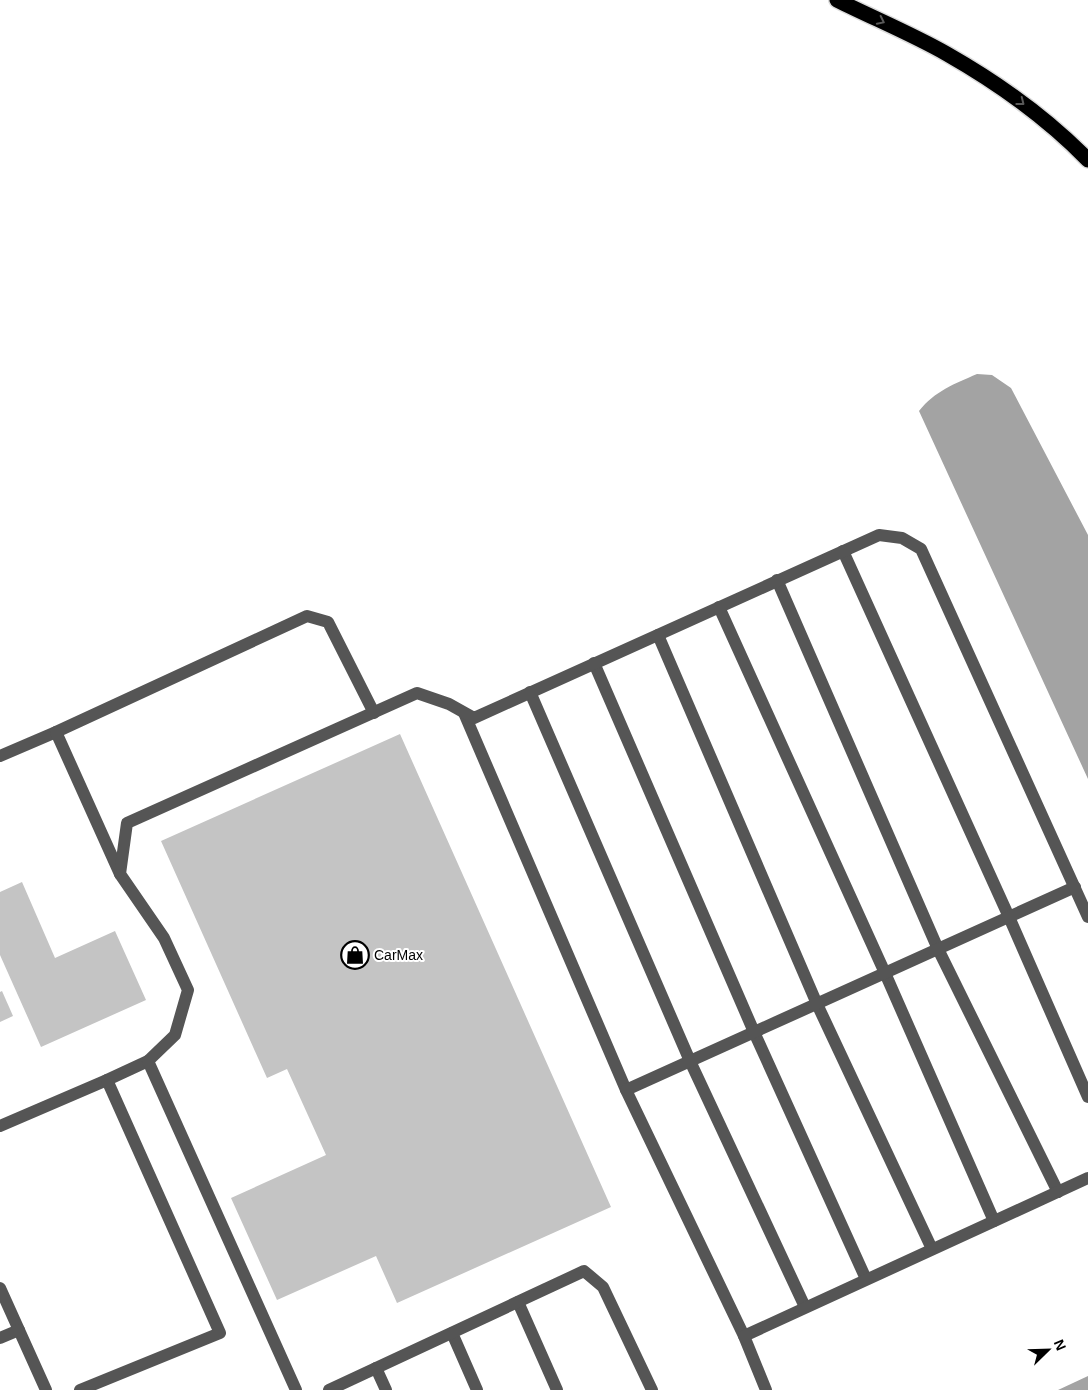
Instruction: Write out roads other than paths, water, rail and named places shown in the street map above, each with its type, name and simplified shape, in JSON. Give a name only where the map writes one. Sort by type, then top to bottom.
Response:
[{"type":"highway","points":[[837,0],[955,59],[1016,98],[1071,142],[1088,160]]},
{"type":"lane","points":[[120,874],[127,823],[417,694],[449,704],[474,718],[879,535],[902,538],[921,549],[1088,917]]},
{"type":"lane","points":[[842,551],[1009,917],[1088,1097]]},
{"type":"lane","points":[[778,580],[938,949],[1058,1192]]},
{"type":"lane","points":[[719,607],[885,973],[994,1221]]},
{"type":"lane","points":[[0,756],[307,616],[328,622],[374,713]]},
{"type":"lane","points":[[658,635],[817,1004],[932,1249]]},
{"type":"lane","points":[[594,663],[754,1032],[866,1279]]},
{"type":"lane","points":[[530,692],[690,1061],[805,1308]]},
{"type":"lane","points":[[464,713],[626,1090],[744,1336],[766,1390]]},
{"type":"lane","points":[[0,1126],[148,1061],[175,1034],[188,990],[164,938],[120,874],[56,732]]},
{"type":"lane","points":[[626,1090],[1075,887]]},
{"type":"lane","points":[[148,1061],[296,1390]]},
{"type":"lane","points":[[80,1390],[220,1333],[107,1080]]},
{"type":"lane","points":[[744,1336],[1088,1178]]},
{"type":"lane","points":[[329,1390],[584,1272],[604,1287],[652,1390]]},
{"type":"lane","points":[[0,1288],[46,1390]]},
{"type":"lane","points":[[518,1302],[557,1390]]},
{"type":"lane","points":[[0,1338],[19,1330]]},
{"type":"lane","points":[[452,1332],[477,1390]]},
{"type":"lane","points":[[376,1368],[386,1390]]},
{"type":"place","name":"CarMax","points":[[355,955]]}]
